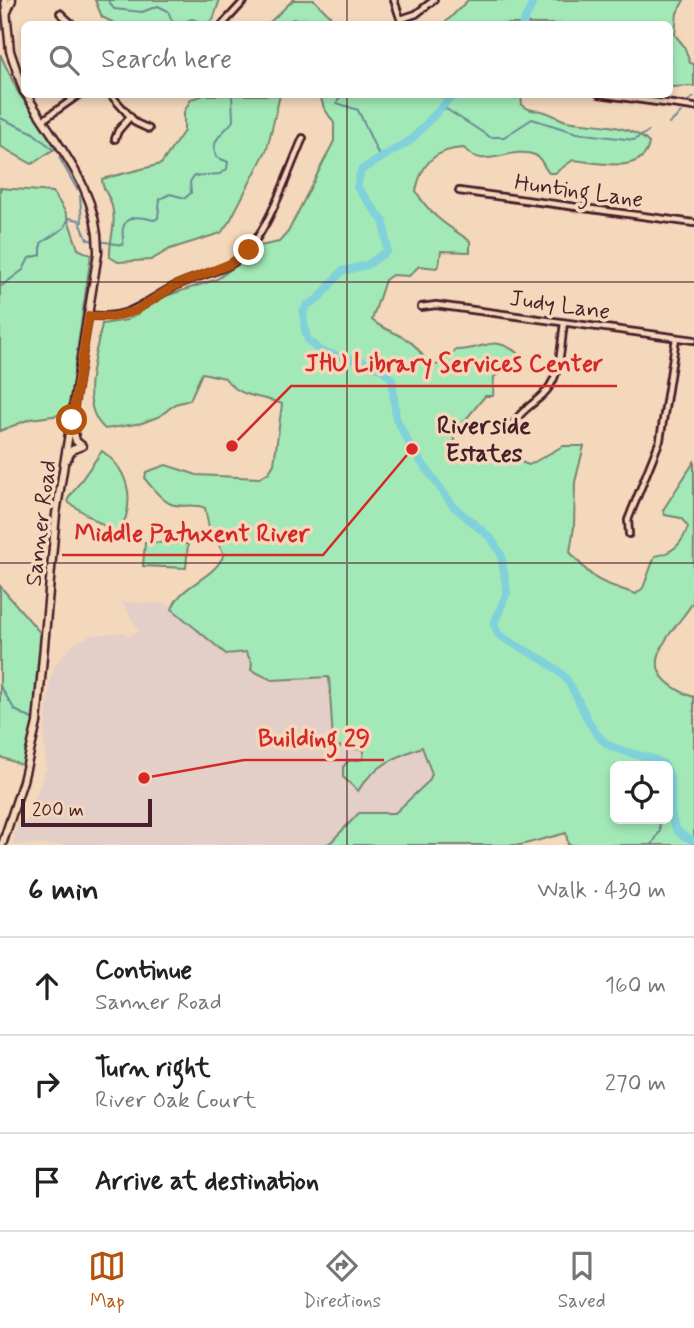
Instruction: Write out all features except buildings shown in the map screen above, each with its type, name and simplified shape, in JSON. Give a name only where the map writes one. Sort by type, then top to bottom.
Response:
[{"type":"main road","name":"Sanner Road","points":[[5,0],[2,12],[10,51],[21,82]]},
{"type":"main road","points":[[2,12],[12,0]]},
{"type":"main road","name":"Sanner Road","points":[[2,845],[30,759],[37,723],[54,532],[98,247],[82,181],[28,98]]},
{"type":"main road","points":[[65,464],[72,450],[82,446],[74,439],[72,420]]},
{"type":"street","points":[[226,21],[245,0]]},
{"type":"street","points":[[394,0],[401,21]]},
{"type":"street","points":[[403,21],[435,0]]},
{"type":"street","points":[[60,13],[69,21]]},
{"type":"street","points":[[43,120],[74,98]]},
{"type":"street","points":[[113,98],[130,117],[149,129]]},
{"type":"street","points":[[628,98],[694,107]]},
{"type":"street","points":[[115,139],[130,117]]},
{"type":"street","points":[[89,316],[113,317],[135,311],[176,285],[219,269],[243,255],[259,234],[303,138]]},
{"type":"street","name":"Hunting Lane","points":[[459,191],[694,223]]},
{"type":"street","name":"Judy Lane","points":[[421,307],[436,305],[694,340]]},
{"type":"street","points":[[512,431],[518,416],[543,395],[553,381],[564,323]]},
{"type":"street","points":[[629,534],[628,520],[660,440],[676,338]]},
{"type":"shaded area","points":[[122,602],[167,603],[172,609],[246,652],[249,661],[272,680],[329,677],[333,741],[422,747],[432,774],[429,781],[395,813],[359,813],[325,845],[12,845],[17,824],[27,821],[46,768],[44,738],[50,680],[55,665],[72,645],[91,635],[123,632],[129,636],[139,631]]},
{"type":"green space","points":[[95,0],[219,2],[211,21],[110,21],[102,17]]},
{"type":"green space","points":[[293,0],[314,0],[335,21],[271,21]]},
{"type":"green space","points":[[468,0],[684,0],[677,13],[675,35],[684,46],[690,63],[694,64],[694,86],[673,87],[673,21],[447,21]]},
{"type":"green space","points":[[0,54],[21,98],[57,147],[32,164],[0,146]]},
{"type":"green space","points":[[279,98],[267,149],[221,233],[170,249],[151,260],[118,262],[110,257],[113,213],[102,179],[161,164],[184,131],[184,112],[191,99]]},
{"type":"green space","points":[[321,98],[521,98],[522,105],[529,109],[567,121],[622,129],[649,143],[638,160],[629,163],[618,165],[573,160],[555,173],[549,173],[537,156],[526,153],[480,158],[471,155],[464,148],[445,151],[431,159],[418,181],[416,191],[433,213],[470,241],[470,252],[441,251],[436,268],[419,266],[409,276],[392,275],[385,280],[372,320],[413,344],[432,365],[446,360],[456,350],[489,344],[502,345],[519,354],[519,360],[494,377],[493,396],[485,396],[453,435],[457,446],[461,452],[467,454],[501,449],[529,465],[563,446],[584,446],[575,482],[574,527],[570,552],[586,570],[606,583],[636,594],[643,588],[655,556],[667,553],[680,543],[688,527],[681,518],[665,515],[663,510],[694,462],[693,602],[665,641],[658,658],[658,667],[667,682],[694,697],[694,845],[568,845],[566,833],[521,845],[323,845],[330,843],[359,813],[395,813],[429,781],[432,774],[422,747],[378,769],[358,791],[343,777],[343,767],[348,761],[363,759],[364,750],[336,746],[333,741],[329,677],[272,680],[251,670],[252,663],[246,652],[226,654],[172,609],[176,600],[213,570],[224,554],[209,528],[205,508],[167,502],[145,479],[146,472],[166,465],[197,475],[259,478],[269,472],[274,464],[282,404],[237,390],[225,378],[202,373],[190,400],[175,404],[160,416],[142,423],[105,429],[92,407],[90,393],[102,324],[127,320],[166,296],[217,279],[260,246],[279,242],[288,232],[334,141],[334,123]]},
{"type":"green space","points":[[0,188],[53,192],[66,213],[78,249],[91,255],[68,414],[30,419],[0,431]]},
{"type":"green space","points":[[102,451],[119,469],[128,489],[127,512],[118,535],[69,503],[68,499]]},
{"type":"green space","points":[[145,542],[188,544],[186,568],[143,566]]},
{"type":"green space","points":[[0,586],[43,636],[34,730],[25,766],[0,757]]},
{"type":"waterway","points":[[108,0],[114,9],[142,12],[158,6],[168,11],[172,21]]},
{"type":"waterway","points":[[524,21],[534,0]]},
{"type":"waterway","points":[[187,21],[197,21]]},
{"type":"waterway","points":[[291,21],[311,21]]},
{"type":"waterway","points":[[686,102],[694,97]]},
{"type":"waterway","points":[[99,241],[122,245],[122,232],[128,220],[136,217],[154,220],[158,218],[160,199],[170,194],[185,198],[191,193],[190,182],[194,176],[220,174],[227,169],[228,162],[216,157],[215,146],[218,137],[233,121],[232,98]]},
{"type":"waterway","points":[[339,98],[337,103],[358,110],[380,158]]},
{"type":"waterway","points":[[450,98],[411,140],[361,170],[357,187],[384,222],[387,251],[367,265],[342,271],[318,299],[307,305],[303,312],[308,340],[320,351],[364,362],[383,370],[392,379],[396,418],[412,449],[454,507],[491,538],[501,554],[507,592],[494,624],[498,634],[559,671],[571,687],[593,729],[606,743],[621,751],[658,761]]},
{"type":"waterway","points":[[443,107],[490,137],[504,137],[532,119],[577,133],[634,140],[649,131]]},
{"type":"waterway","points":[[669,124],[682,112]]},
{"type":"waterway","points":[[0,118],[32,132],[54,150]]},
{"type":"waterway","points":[[59,157],[77,189]]},
{"type":"waterway","points":[[80,196],[82,222]]},
{"type":"waterway","points":[[0,287],[23,270],[29,258],[41,255],[41,243],[64,228],[69,218],[79,220],[87,239],[93,241]]},
{"type":"waterway","points":[[0,686],[15,710],[32,719]]},
{"type":"waterway","points":[[673,820],[676,829],[694,840]]},
{"type":"waterway","points":[[652,845],[660,831],[659,824]]},
{"type":"place","name":"JHU Library Services Center","points":[[232,446]]},
{"type":"place","name":"Middle Patuxent River","points":[[412,449]]},
{"type":"place","name":"Building 29","points":[[144,778]]},
{"type":"district","name":"Riverside Estates","points":[[484,439]]},
{"type":"route","points":[[72,420],[89,316],[113,317],[135,311],[176,285],[230,264],[249,250]]}]
